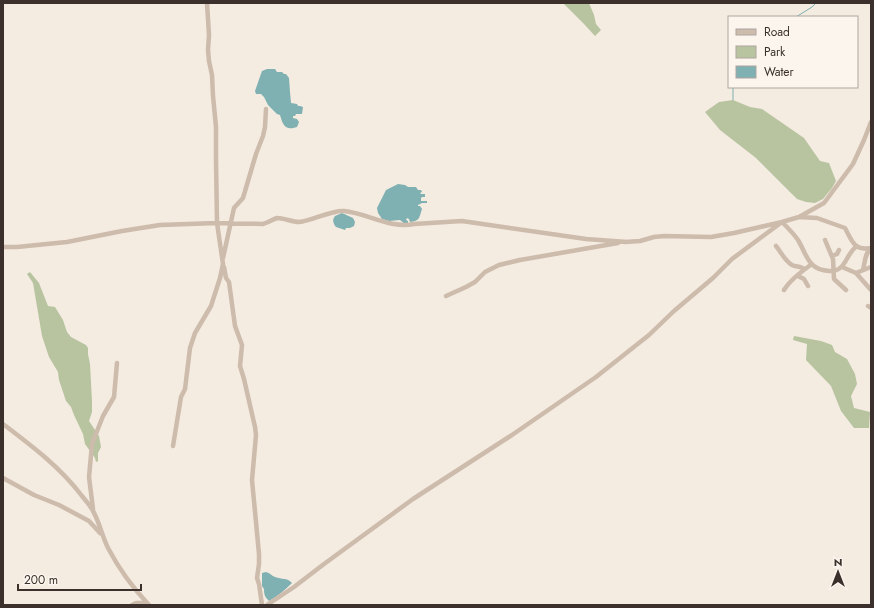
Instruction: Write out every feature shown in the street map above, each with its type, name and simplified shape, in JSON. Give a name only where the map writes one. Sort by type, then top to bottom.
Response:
[{"type":"street","points":[[207,3],[209,35],[208,50],[212,75],[216,127],[217,223],[221,254],[223,258]]},
{"type":"street","points":[[262,605],[257,578],[259,564],[252,480],[256,435],[240,366],[242,345],[236,326],[229,282],[226,278],[223,258],[234,208],[243,198],[263,136],[266,109]]},
{"type":"street","points":[[446,296],[475,282],[485,272],[499,265],[520,260],[664,236],[711,237],[799,217],[824,203],[853,164],[871,122]]},
{"type":"street","points":[[3,248],[67,242],[122,230],[160,225],[217,223],[263,224],[276,218],[299,222],[342,211],[407,225],[462,222],[586,239],[627,242]]},
{"type":"street","points":[[799,217],[818,218],[845,228],[853,243],[866,249],[871,248]]},
{"type":"street","points":[[782,222],[797,239],[812,264],[821,270],[839,270],[852,250],[857,246]]},
{"type":"street","points":[[267,605],[294,587],[416,497],[512,435],[596,377],[649,335],[674,311],[713,278],[732,258],[782,222]]},
{"type":"street","points":[[825,240],[833,259],[834,279],[846,290]]},
{"type":"street","points":[[776,246],[791,264],[804,269]]},
{"type":"street","points":[[863,270],[866,256],[871,248]]},
{"type":"street","points":[[832,256],[837,254],[839,250]]},
{"type":"street","points":[[173,446],[181,398],[185,389],[190,348],[195,334],[211,306],[223,264]]},
{"type":"street","points":[[784,290],[788,282],[812,264]]},
{"type":"street","points":[[842,267],[856,273],[871,290]]},
{"type":"street","points":[[856,273],[871,267]]},
{"type":"street","points":[[798,276],[804,279],[808,286]]},
{"type":"street","points":[[226,278],[233,278]]},
{"type":"street","points":[[871,304],[868,306],[871,308]]},
{"type":"street","points":[[117,363],[114,397],[103,416],[92,444],[89,477],[94,511],[108,548],[131,584],[148,604]]},
{"type":"street","points":[[3,424],[41,452],[54,464],[94,511]]},
{"type":"street","points":[[3,478],[34,495],[59,505],[89,521],[103,536]]},
{"type":"street","points":[[132,605],[148,604]]},
{"type":"green space","points":[[563,3],[589,3],[596,24],[601,30],[595,36]]},
{"type":"green space","points":[[733,100],[750,107],[762,109],[804,138],[820,161],[829,163],[836,181],[823,199],[815,203],[797,199],[756,158],[720,130],[705,112],[719,102]]},
{"type":"green space","points":[[30,272],[39,283],[48,306],[55,307],[63,320],[67,332],[71,337],[86,345],[88,348],[92,401],[92,412],[89,421],[99,436],[101,447],[98,453],[98,461],[96,462],[95,458],[85,444],[83,434],[71,407],[66,401],[58,372],[49,357],[42,336],[33,283],[27,274]]},
{"type":"green space","points":[[794,336],[821,341],[832,345],[835,352],[847,359],[855,374],[857,384],[851,396],[854,408],[870,412],[869,428],[854,428],[841,411],[831,386],[806,360],[807,344],[793,340]]},
{"type":"water","points":[[267,69],[275,69],[277,72],[286,74],[289,78],[291,103],[303,107],[302,114],[296,114],[293,116],[293,118],[297,119],[299,122],[297,127],[287,128],[282,122],[280,115],[268,105],[264,97],[261,94],[256,94],[255,91],[262,71]]},
{"type":"water","points":[[398,184],[408,187],[416,187],[418,190],[421,190],[421,194],[425,194],[425,197],[421,198],[421,201],[427,201],[427,203],[418,205],[422,209],[419,218],[416,221],[410,222],[407,218],[406,220],[408,221],[408,224],[405,224],[400,220],[389,221],[382,219],[378,213],[377,208],[386,190]]},
{"type":"water","points":[[342,213],[353,218],[355,222],[354,226],[346,228],[345,230],[336,227],[333,219],[335,216]]},
{"type":"water","points":[[266,572],[275,577],[288,580],[292,583],[269,601],[265,596],[262,586],[262,573]]},
{"type":"waterway","points":[[798,16],[816,3]]},
{"type":"waterway","points":[[733,88],[733,100]]}]
